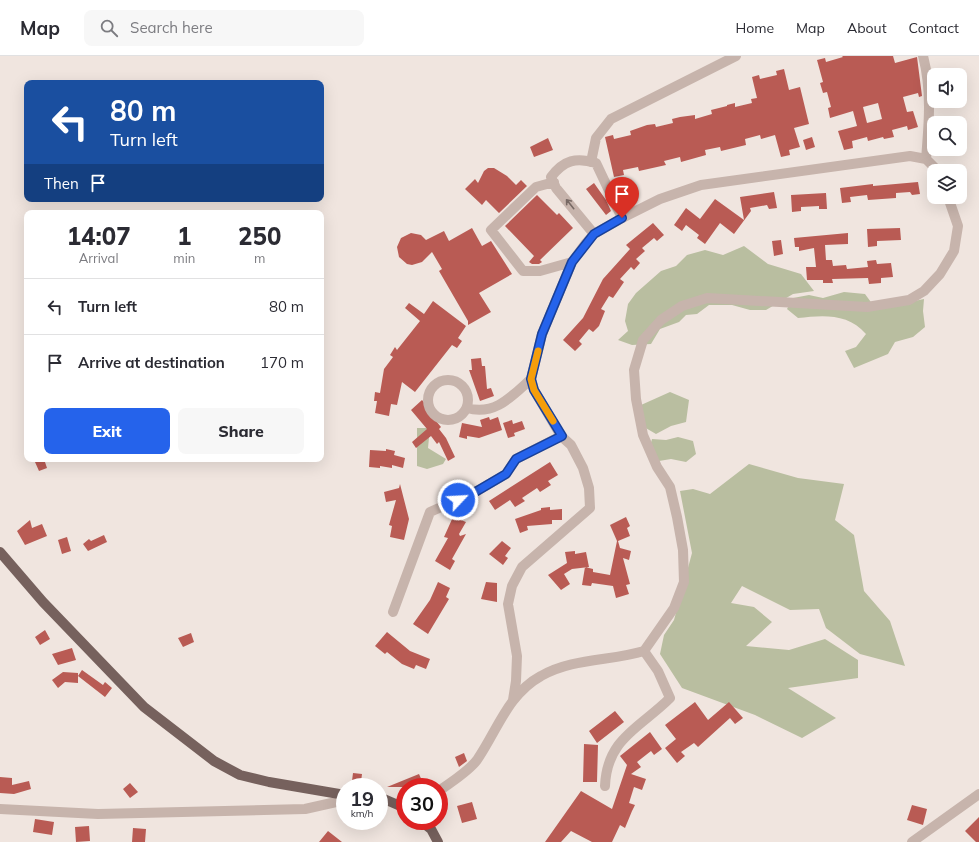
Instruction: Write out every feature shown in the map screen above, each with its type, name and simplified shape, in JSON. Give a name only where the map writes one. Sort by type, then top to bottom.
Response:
[{"type":"main road","points":[[0,552],[43,602],[144,707],[214,761],[240,774],[269,782],[336,793]]},
{"type":"main road","points":[[432,830],[438,842]]},
{"type":"street","points":[[591,162],[596,138],[611,119],[736,56]]},
{"type":"street","points":[[924,56],[928,72],[931,103],[926,159]]},
{"type":"street","points":[[513,700],[516,681],[517,656],[508,604],[512,586],[522,567],[590,508],[589,488],[583,468],[571,445],[562,436],[534,390],[531,379],[542,334],[572,262],[594,234],[660,199],[701,185],[910,156],[926,159],[931,164]]},
{"type":"street","points":[[594,234],[556,188],[552,177],[560,166],[577,160],[596,163],[622,218]]},
{"type":"street","points":[[554,182],[536,187],[491,230],[523,272],[540,271],[572,262]]},
{"type":"street","points":[[448,784],[476,761],[513,700],[525,687],[541,676],[560,668],[644,651],[674,608],[684,582],[683,550],[670,488],[657,467],[643,435],[636,399],[634,370],[643,340],[666,316],[682,306],[707,298],[867,307],[909,300],[924,291],[940,274],[954,251],[958,226],[950,204]]},
{"type":"street","points":[[467,408],[475,410],[490,410],[506,403],[531,379]]},
{"type":"street","points":[[441,381],[455,381],[462,385],[467,392],[469,400],[467,408],[463,415],[456,419],[447,421],[439,418],[432,413],[428,405],[430,390],[441,381]]},
{"type":"street","points":[[392,612],[430,512],[477,491],[506,474],[516,459],[562,436]]},
{"type":"street","points":[[605,786],[605,772],[612,751],[635,727],[658,710],[670,698],[658,671],[644,651]]},
{"type":"street","points":[[912,842],[979,794]]},
{"type":"street","points":[[0,808],[98,814],[305,809],[336,802]]},
{"type":"green space","points":[[744,246],[768,264],[801,274],[814,291],[793,294],[766,310],[750,310],[732,305],[709,305],[697,314],[686,315],[679,322],[660,329],[651,344],[632,345],[618,340],[628,331],[625,321],[628,304],[636,293],[661,271],[676,266],[687,255],[705,250],[723,255]]},
{"type":"green space","points":[[844,292],[865,294],[876,309],[924,299],[923,311],[925,327],[913,337],[895,342],[888,354],[854,368],[845,351],[856,347],[866,334],[859,327],[851,322],[835,317],[817,316],[798,318],[787,309],[793,298],[809,295],[823,298]]},
{"type":"green space","points":[[670,392],[689,400],[686,422],[671,426],[656,434],[644,427],[641,405]]},
{"type":"green space","points":[[417,428],[430,428],[428,448],[446,459],[443,464],[427,469],[417,466]]},
{"type":"green space","points":[[678,437],[693,441],[696,454],[686,462],[671,459],[659,461],[650,446],[652,439],[666,440]]},
{"type":"green space","points":[[749,464],[798,478],[844,484],[835,520],[854,535],[864,591],[890,621],[905,666],[860,654],[826,628],[819,609],[790,610],[742,586],[731,603],[754,607],[772,622],[746,646],[789,650],[825,639],[858,660],[858,678],[788,688],[836,718],[802,738],[755,715],[682,688],[660,654],[664,635],[674,620],[692,553],[680,491],[693,489],[710,494]]},
{"type":"building","points":[[842,56],[893,56],[895,63],[917,57],[922,96],[919,97],[918,93],[903,97],[907,112],[913,111],[918,127],[908,130],[907,126],[892,130],[894,137],[884,139],[883,137],[868,141],[867,137],[852,141],[853,148],[844,150],[838,131],[857,126],[853,111],[830,118],[828,108],[831,107],[827,92],[823,93],[820,83],[823,82],[817,60],[825,58],[826,62],[843,57]],"holes":[[[878,103],[882,119],[867,123],[863,107]]]},
{"type":"building","points":[[784,69],[789,90],[800,87],[809,124],[794,128],[800,147],[789,150],[790,155],[781,157],[775,135],[761,139],[760,135],[745,139],[746,145],[721,151],[720,147],[705,150],[706,155],[681,162],[680,157],[664,161],[666,165],[639,171],[638,167],[623,170],[624,175],[614,177],[605,137],[613,135],[614,139],[631,135],[630,131],[647,125],[655,124],[656,127],[673,123],[672,119],[695,115],[695,119],[712,114],[711,110],[727,105],[735,103],[735,107],[752,103],[751,99],[757,98],[752,77],[759,75],[760,79],[777,75],[776,71]]},
{"type":"building","points":[[812,137],[815,147],[806,150],[803,140]]},
{"type":"building","points":[[548,138],[553,150],[534,157],[530,147]]},
{"type":"building","points":[[488,168],[494,168],[507,176],[516,185],[521,180],[527,186],[499,213],[486,200],[482,205],[465,189],[475,179],[478,183],[484,171]]},
{"type":"building","points":[[918,182],[920,194],[912,195],[910,192],[896,193],[896,198],[868,200],[867,195],[850,197],[851,202],[842,203],[840,188],[873,184],[873,186]]},
{"type":"building","points":[[594,183],[606,200],[611,211],[606,215],[586,189]]},
{"type":"building","points":[[774,192],[777,208],[769,209],[767,205],[750,208],[751,211],[734,234],[720,223],[705,244],[697,238],[699,235],[686,225],[682,231],[674,225],[686,208],[700,219],[715,199],[744,220],[740,197]]},
{"type":"building","points":[[826,193],[827,209],[819,209],[819,206],[801,207],[801,211],[792,212],[791,195]]},
{"type":"building","points":[[537,195],[557,215],[559,213],[573,228],[540,260],[542,262],[539,264],[532,264],[529,262],[534,256],[505,226]]},
{"type":"building","points":[[653,223],[664,235],[657,241],[654,238],[642,248],[645,251],[636,259],[640,263],[634,270],[631,267],[620,279],[624,282],[613,298],[609,296],[601,309],[605,311],[599,326],[593,332],[589,329],[579,341],[582,344],[575,351],[563,340],[583,318],[603,279],[630,249],[626,245]]},
{"type":"building","points":[[472,228],[482,246],[491,241],[512,274],[479,293],[491,312],[468,325],[468,321],[439,271],[442,269],[432,252],[422,262],[412,265],[407,264],[399,257],[397,247],[401,238],[411,233],[421,235],[426,240],[444,231],[449,241]]},
{"type":"building","points":[[900,228],[901,240],[877,241],[877,246],[868,247],[867,229]]},
{"type":"building","points":[[848,233],[848,244],[825,245],[826,260],[832,260],[833,266],[846,265],[847,269],[868,267],[867,261],[876,260],[877,264],[891,263],[893,277],[881,278],[881,283],[869,284],[868,278],[832,279],[833,283],[823,283],[823,280],[807,280],[806,267],[816,267],[814,248],[799,251],[799,247],[795,247],[794,238]]},
{"type":"building","points":[[781,240],[783,254],[774,256],[772,241]]},
{"type":"building","points":[[433,301],[466,326],[458,338],[462,341],[457,348],[452,345],[415,392],[402,382],[397,405],[391,404],[389,416],[375,413],[377,401],[374,401],[375,392],[380,393],[384,369],[393,357],[390,355],[395,347],[397,350],[420,321],[405,308],[409,303],[424,314]]},
{"type":"building","points":[[481,358],[482,366],[485,366],[487,389],[491,388],[494,396],[480,401],[469,370],[472,370],[471,359]]},
{"type":"building","points":[[422,400],[428,407],[426,409],[441,427],[439,429],[446,438],[455,457],[448,461],[439,442],[437,444],[431,436],[416,448],[412,442],[427,429],[411,410]]},
{"type":"building","points":[[489,417],[490,420],[498,417],[502,430],[479,438],[467,436],[467,439],[459,437],[462,423],[482,427],[480,420]]},
{"type":"building","points":[[512,420],[513,424],[522,421],[525,429],[514,433],[515,436],[508,438],[503,423]]},
{"type":"building","points":[[386,449],[395,451],[394,455],[405,458],[403,468],[392,465],[392,468],[380,466],[380,468],[369,467],[370,450],[386,451]]},
{"type":"building","points":[[35,462],[45,462],[47,468],[39,471]]},
{"type":"building","points":[[550,462],[558,475],[548,481],[551,485],[540,492],[537,488],[522,498],[525,501],[515,507],[510,500],[495,510],[489,501]]},
{"type":"building","points":[[400,484],[409,519],[404,540],[390,537],[392,526],[389,525],[396,500],[386,502],[384,492],[399,488]]},
{"type":"building","points":[[550,507],[550,510],[562,509],[562,520],[552,520],[552,524],[527,526],[528,530],[520,533],[515,519],[541,510],[541,508]]},
{"type":"building","points":[[453,517],[466,522],[459,534],[460,536],[466,534],[452,559],[455,561],[450,570],[435,561],[448,538],[444,537]]},
{"type":"building","points":[[626,517],[630,526],[627,528],[630,536],[618,541],[620,548],[631,551],[629,560],[623,558],[630,584],[626,585],[629,594],[616,598],[613,586],[592,583],[591,586],[582,585],[585,567],[593,569],[593,572],[610,575],[617,541],[610,525]]},
{"type":"building","points":[[30,520],[32,528],[42,524],[47,536],[25,545],[17,531]]},
{"type":"building","points":[[104,535],[107,542],[88,551],[83,544],[89,539],[91,541]]},
{"type":"building","points":[[67,537],[71,551],[62,554],[58,540]]},
{"type":"building","points":[[502,541],[511,548],[505,556],[508,558],[503,565],[489,554]]},
{"type":"building","points":[[575,551],[575,554],[586,552],[589,567],[572,569],[564,574],[570,584],[561,590],[548,575],[567,563],[565,552]]},
{"type":"building","points":[[438,582],[450,588],[446,597],[449,599],[428,634],[413,624],[430,600]]},
{"type":"building","points":[[486,582],[497,583],[497,602],[481,599]]},
{"type":"building","points":[[45,630],[50,639],[40,645],[35,637]]},
{"type":"building","points":[[387,632],[410,651],[430,659],[426,669],[416,665],[414,669],[402,664],[387,652],[385,654],[375,646]]},
{"type":"building","points":[[191,633],[194,642],[183,647],[178,638]]},
{"type":"building","points":[[72,648],[76,660],[58,665],[52,654]]},
{"type":"building","points":[[82,670],[103,685],[105,682],[112,688],[105,697],[78,676]]},
{"type":"building","points":[[63,672],[78,673],[78,683],[65,682],[58,688],[52,680]]},
{"type":"building","points":[[695,702],[708,720],[729,702],[743,718],[735,724],[730,718],[698,747],[694,743],[681,752],[685,756],[677,763],[665,748],[676,739],[665,725]]},
{"type":"building","points":[[615,711],[624,722],[597,743],[589,731]]},
{"type":"building","points":[[650,732],[662,749],[654,755],[651,751],[637,762],[641,767],[631,774],[646,779],[642,790],[634,787],[629,803],[635,805],[625,828],[620,825],[612,842],[592,842],[571,831],[561,842],[545,842],[581,791],[612,809],[627,765],[620,756]]},
{"type":"building","points":[[584,744],[598,745],[597,782],[583,782]]},
{"type":"building","points":[[464,753],[467,761],[459,767],[455,757]]},
{"type":"building","points":[[353,773],[362,774],[362,778],[352,778]]},
{"type":"building","points":[[419,774],[421,778],[409,778]]},
{"type":"building","points":[[0,777],[12,778],[12,785],[29,781],[31,789],[14,794],[0,793]]},
{"type":"building","points":[[130,783],[138,792],[130,798],[123,789]]},
{"type":"building","points":[[396,783],[396,787],[388,787]]},
{"type":"building","points":[[472,802],[477,819],[462,823],[457,806]]},
{"type":"building","points":[[912,805],[927,809],[923,825],[907,820]]},
{"type":"building","points":[[979,817],[979,842],[976,842],[965,831]]},
{"type":"building","points":[[35,819],[54,822],[52,835],[33,832]]},
{"type":"building","points":[[89,826],[90,841],[76,842],[75,827]]},
{"type":"building","points":[[133,828],[146,829],[145,842],[132,842]]},
{"type":"building","points":[[328,831],[342,842],[319,842]]},
{"type":"slow traffic","points":[[538,351],[531,379],[534,390],[553,421]]},
{"type":"route","points":[[458,500],[506,474],[516,459],[539,446],[562,436],[534,390],[531,379],[542,334],[572,262],[594,234],[611,226],[622,218]]}]
